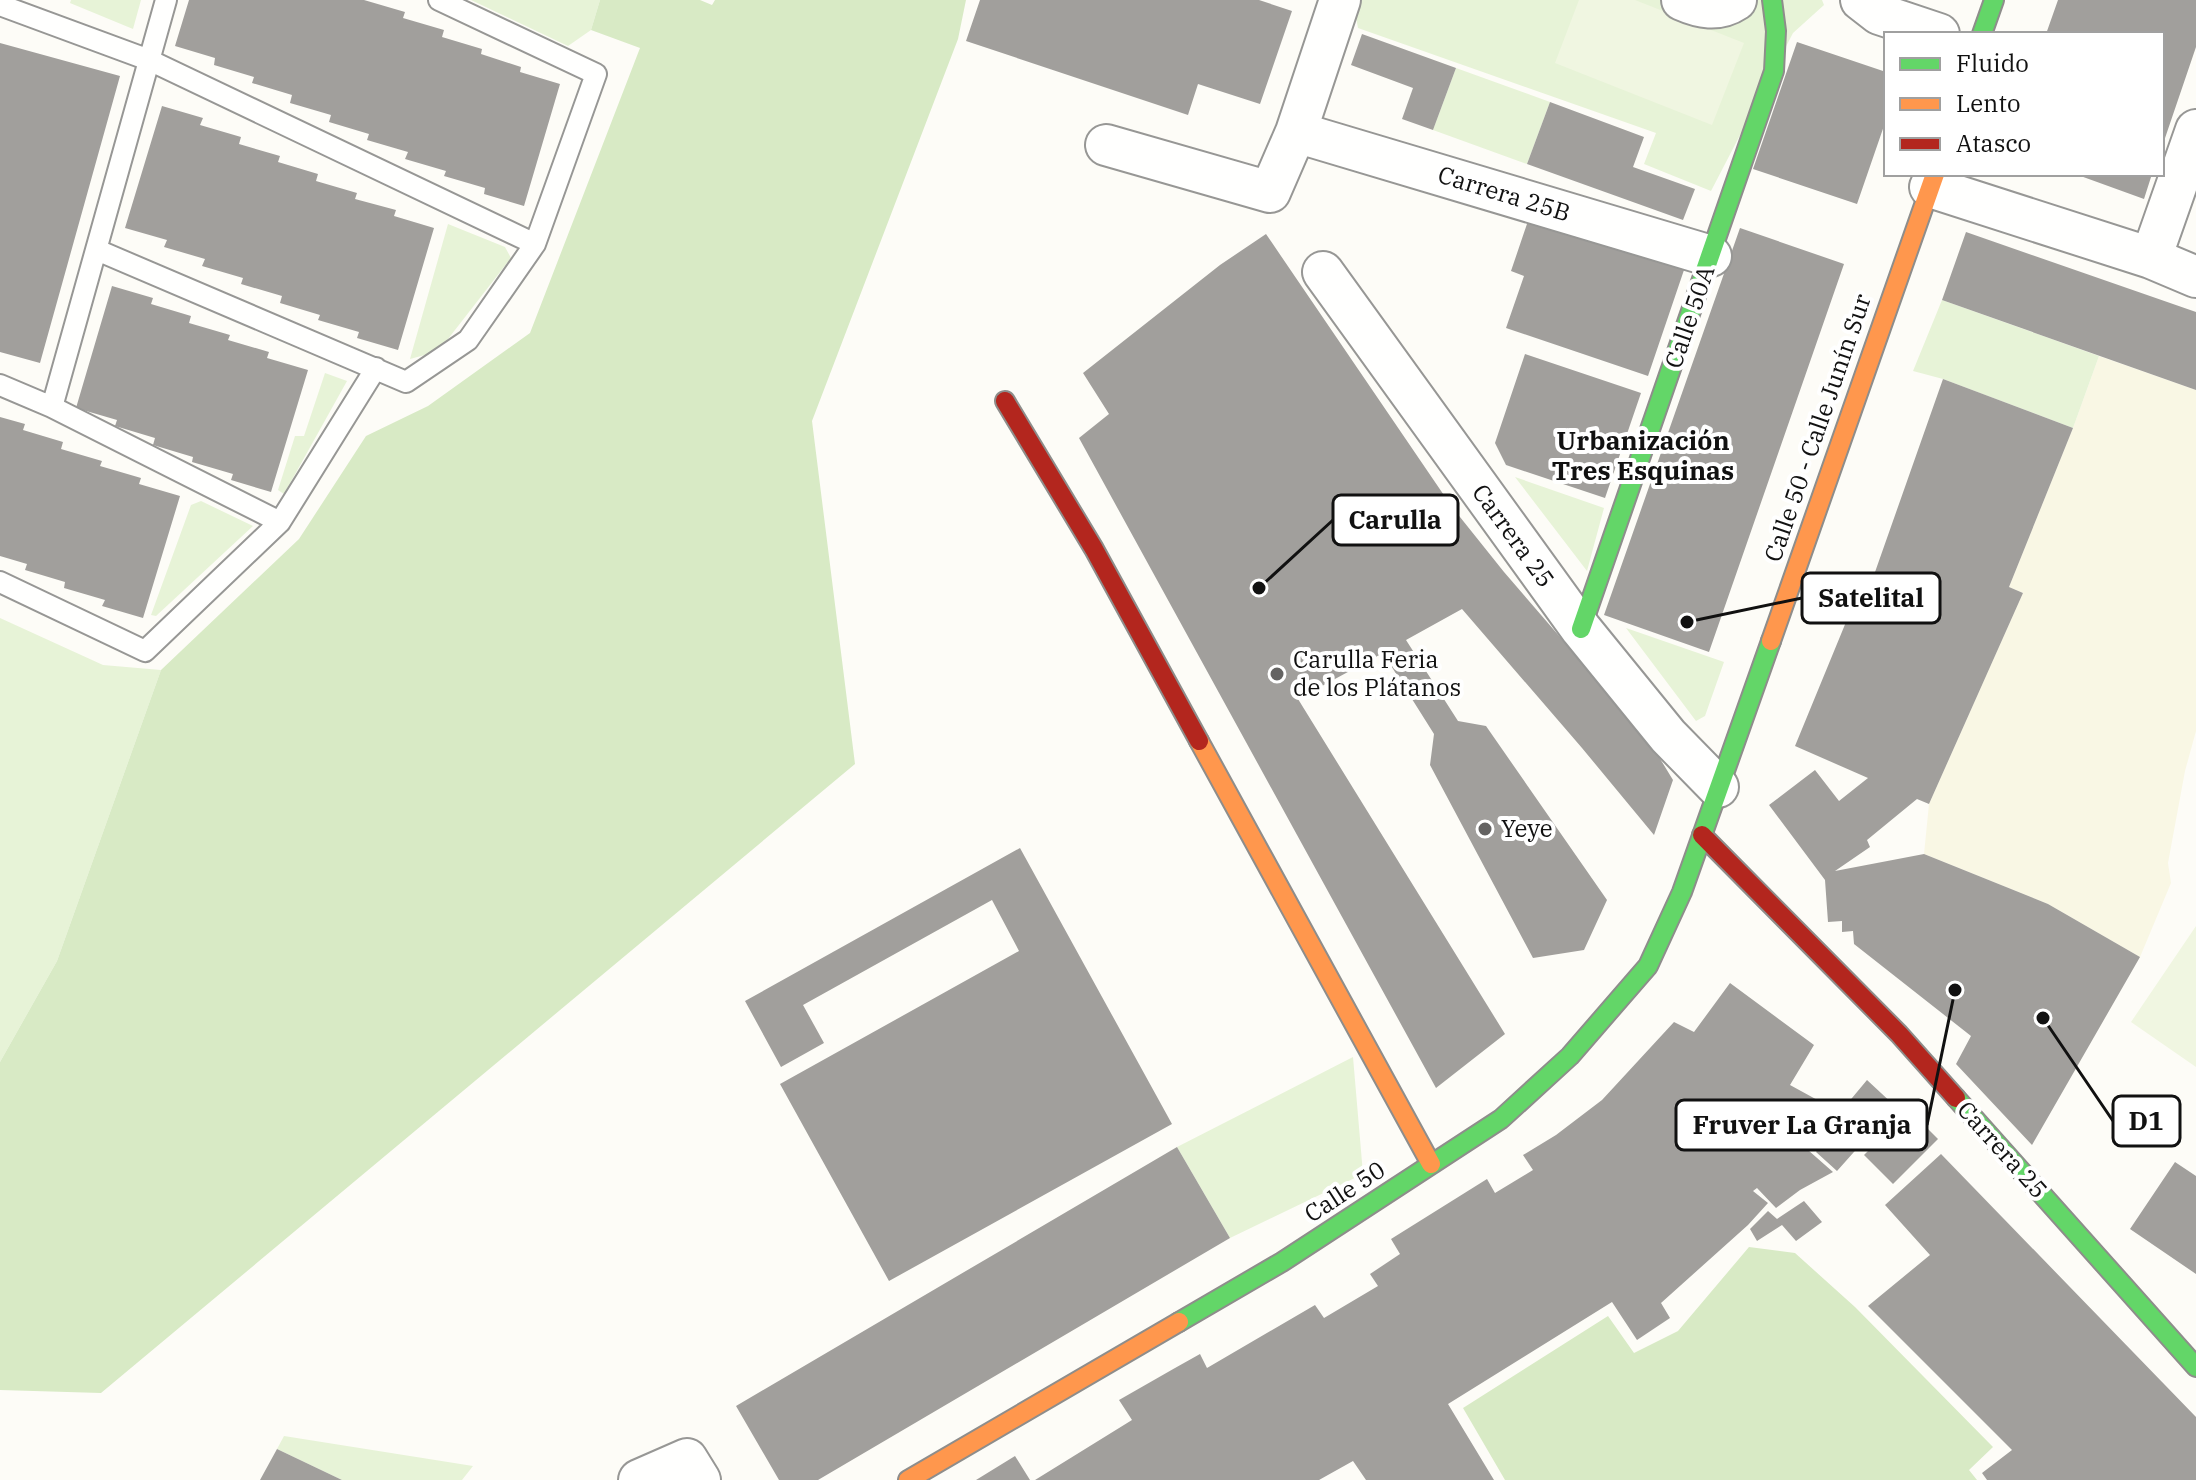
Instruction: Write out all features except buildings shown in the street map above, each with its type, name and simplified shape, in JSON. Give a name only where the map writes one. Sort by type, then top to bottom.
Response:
[{"type":"street","points":[[1682,0],[1701,8],[1726,6],[1736,0]]},
{"type":"street","name":"Calle 50A","points":[[1581,629],[1774,71],[1776,31],[1772,0]]},
{"type":"street","points":[[1861,0],[1879,14],[1933,32]]},
{"type":"street","points":[[1983,32],[1994,0]]},
{"type":"street","points":[[1106,145],[1270,192],[1296,132],[1331,3]]},
{"type":"street","points":[[2151,258],[2196,130]]},
{"type":"street","name":"Carrera 25B","points":[[1296,132],[1711,256]]},
{"type":"street","points":[[1933,181],[2151,258],[2196,277]]},
{"type":"street","name":"Calle 50 - Calle Junín Sur","points":[[1702,835],[1933,181]]},
{"type":"street","name":"Carrera 25","points":[[1323,272],[1581,629],[1668,736],[1718,787]]},
{"type":"street","points":[[1005,401],[1094,549],[1431,1164]]},
{"type":"street","name":"Carrera 25","points":[[1702,835],[1899,1034],[2196,1367]]},
{"type":"street","name":"Calle 50","points":[[908,1480],[1282,1262],[1501,1119],[1570,1056],[1648,966],[1682,892],[1702,835]]},
{"type":"street","points":[[639,1480],[694,1469]]},
{"type":"lane","points":[[52,407],[166,0]]},
{"type":"lane","points":[[97,250],[406,382],[468,340],[535,244],[596,74],[439,0]]},
{"type":"lane","points":[[0,5],[149,60],[535,244]]},
{"type":"lane","points":[[0,582],[145,651],[280,522],[376,368]]},
{"type":"lane","points":[[0,385],[52,407],[280,522]]},
{"type":"shaded area","points":[[2099,356],[2196,390],[2196,731],[2185,771],[2168,863],[2171,883],[2140,957],[2048,904],[1924,854],[1929,804],[2023,593],[2009,587]]},
{"type":"green space","points":[[71,0],[141,0],[133,29],[70,3]]},
{"type":"green space","points":[[471,0],[600,0],[591,30],[568,46]]},
{"type":"green space","points":[[600,0],[700,0],[712,5],[715,0],[966,0],[958,39],[812,421],[855,764],[101,1393],[0,1390],[0,1062],[57,961],[161,670],[299,539],[366,436],[428,406],[530,333],[640,48],[591,30]]},
{"type":"green space","points":[[1357,0],[1822,0],[1824,5],[1793,33],[1711,191],[1644,164],[1656,133],[1358,28],[1354,7]]},
{"type":"green space","points":[[1579,0],[1635,0],[1744,43],[1712,125],[1555,63]]},
{"type":"green space","points":[[1456,68],[1550,102],[1527,164],[1433,130]]},
{"type":"green space","points":[[448,224],[505,247],[511,258],[448,339],[432,353],[410,359]]},
{"type":"green space","points":[[1942,300],[2099,356],[2073,428],[1943,379],[1913,371]]},
{"type":"green space","points":[[325,373],[347,381],[284,494],[278,490],[295,436],[304,436]]},
{"type":"green space","points":[[1515,477],[1604,508],[1587,571]]},
{"type":"green space","points":[[201,501],[253,526],[156,616],[151,615],[191,505]]},
{"type":"green space","points":[[0,618],[103,665],[161,670],[57,961],[0,1062]]},
{"type":"green space","points":[[1626,628],[1724,662],[1705,716],[1696,721]]},
{"type":"green space","points":[[2196,926],[2196,1067],[2131,1022]]},
{"type":"green space","points":[[1353,1057],[1363,1174],[1230,1238],[1177,1147]]},
{"type":"green space","points":[[1749,1247],[1795,1253],[1855,1307],[1993,1447],[1969,1470],[1977,1480],[1505,1480],[1463,1408],[1608,1316],[1634,1353],[1678,1331]]},
{"type":"green space","points":[[284,1436],[473,1466],[462,1480],[342,1480],[277,1449]]},
{"type":"traffic: fast","points":[[1581,629],[1774,71],[1776,31],[1772,0]]},
{"type":"traffic: fast","points":[[1983,32],[1994,0]]},
{"type":"traffic: fast","points":[[1179,1322],[1282,1262],[1501,1119],[1570,1056],[1648,966],[1682,892],[1771,641]]},
{"type":"traffic: fast","points":[[1956,1098],[2196,1367]]},
{"type":"traffic: slow","points":[[1771,641],[1934,176]]},
{"type":"traffic: slow","points":[[1199,741],[1431,1164]]},
{"type":"traffic: slow","points":[[908,1480],[1179,1322]]},
{"type":"traffic: jam","points":[[1005,401],[1094,549],[1199,741]]},
{"type":"traffic: jam","points":[[1702,835],[1899,1034],[1956,1098]]},
{"type":"place","name":"Carulla","points":[[1259,588]]},
{"type":"place","name":"Satelital","points":[[1687,622]]},
{"type":"place","name":"Carulla Feria de los Plátanos","points":[[1277,674]]},
{"type":"place","name":"Yeye","points":[[1485,829]]},
{"type":"place","name":"Fruver La Granja","points":[[1955,990]]},
{"type":"place","name":"D1","points":[[2043,1018]]},
{"type":"district","name":"Urbanización Tres Esquinas","points":[[1643,456]]}]
